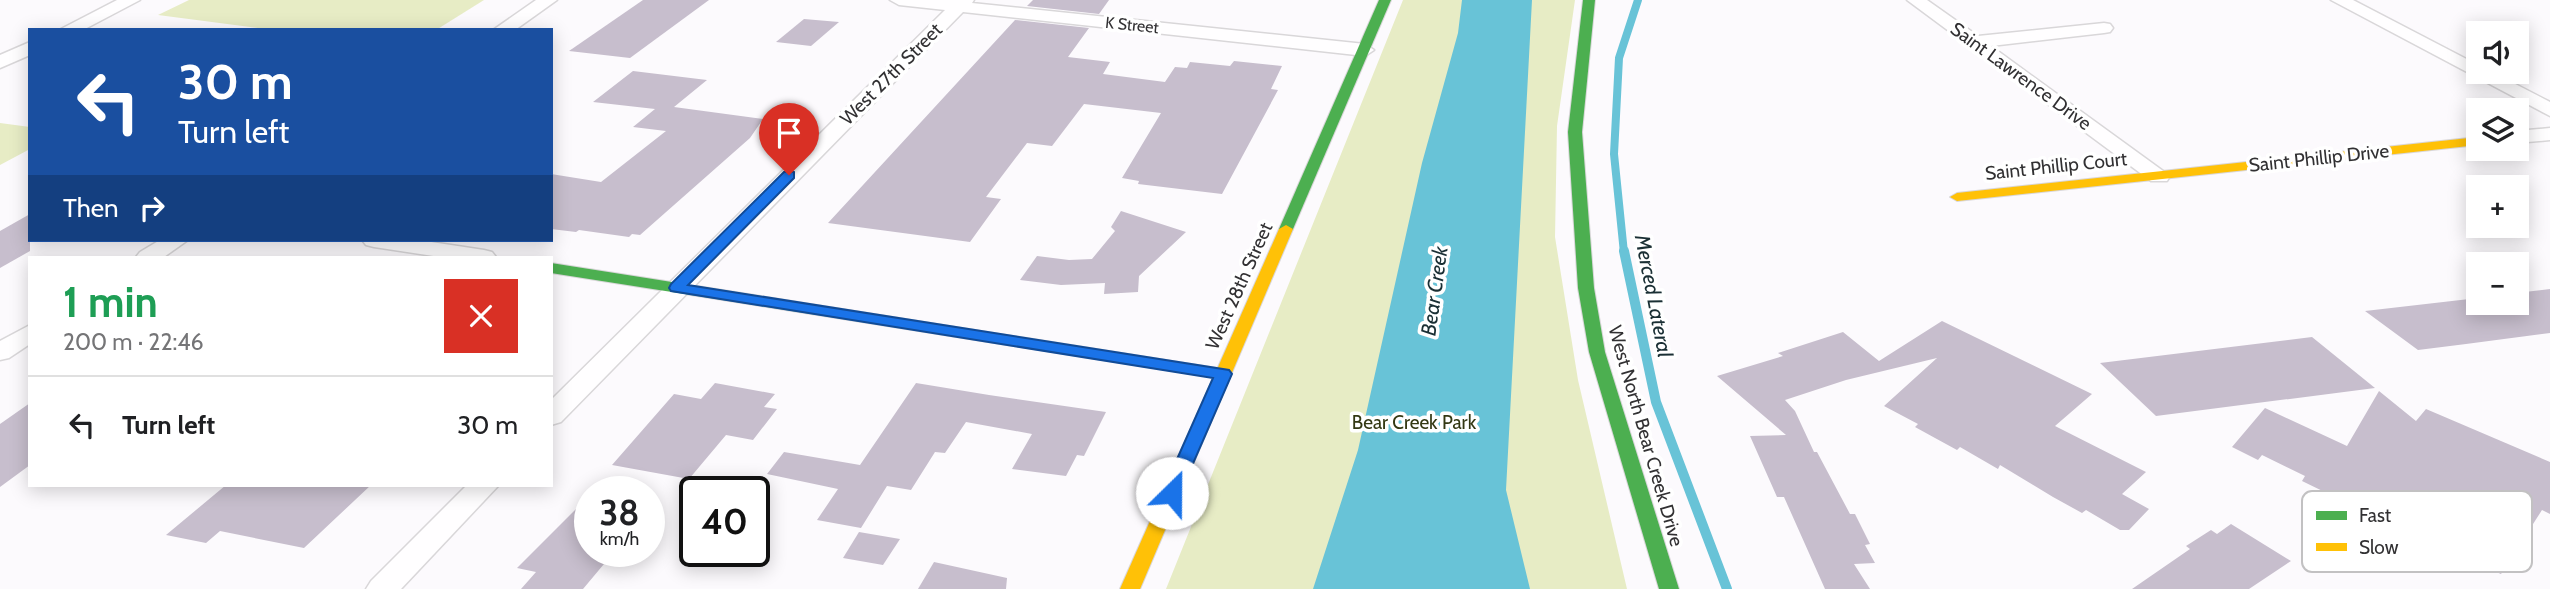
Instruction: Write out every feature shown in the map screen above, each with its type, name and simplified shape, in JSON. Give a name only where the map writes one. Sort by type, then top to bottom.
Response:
[{"type":"street","points":[[72,28],[131,0]]},
{"type":"street","points":[[505,28],[548,0]]},
{"type":"street","name":"K Street","points":[[899,0],[962,3],[1365,50]]},
{"type":"street","name":"West 28th Street","points":[[1130,589],[1385,0]]},
{"type":"street","name":"West North Bear Creek Drive","points":[[1589,0],[1575,132],[1587,288],[1597,352],[1669,589]]},
{"type":"street","name":"Saint Lawrence Drive","points":[[1916,0],[2160,176]]},
{"type":"street","points":[[2340,0],[2550,110]]},
{"type":"street","name":"West 27th Street","points":[[553,414],[962,3]]},
{"type":"street","points":[[1973,42],[2104,28]]},
{"type":"street","points":[[0,61],[28,49]]},
{"type":"street","points":[[2529,136],[2550,134]]},
{"type":"street","name":"Saint Phillip Drive","points":[[2160,176],[2466,142]]},
{"type":"street","name":"Saint Phillip Court","points":[[1957,197],[2160,176]]},
{"type":"street","points":[[150,256],[173,242]]},
{"type":"street","points":[[387,242],[478,256]]},
{"type":"street","points":[[553,268],[1223,374]]},
{"type":"street","points":[[0,352],[28,334]]},
{"type":"street","points":[[382,589],[482,487]]},
{"type":"green space","points":[[189,0],[484,0],[439,28],[258,28],[158,15]]},
{"type":"green space","name":"Bear Creek Park","points":[[1403,0],[1575,0],[1557,126],[1555,237],[1578,380],[1627,589],[1166,589]]},
{"type":"green space","points":[[0,123],[28,127],[28,150],[0,165]]},
{"type":"water","name":"Bear Creek","points":[[1462,0],[1532,0],[1506,490],[1530,589],[1313,589],[1358,450],[1422,163],[1458,33]]},
{"type":"building","points":[[643,0],[709,0],[630,58],[569,51]]},
{"type":"building","points":[[1033,0],[1109,0],[1099,14],[1027,6]]},
{"type":"building","points":[[804,19],[839,22],[811,46],[776,42]]},
{"type":"building","points":[[1015,20],[1089,28],[1068,57],[1110,62],[1103,74],[1165,82],[1175,67],[1187,68],[1190,62],[1230,66],[1234,61],[1282,66],[1271,89],[1278,90],[1222,194],[1138,184],[1139,181],[1122,178],[1161,113],[1084,104],[1052,146],[1027,143],[986,197],[1001,199],[970,242],[828,223]]},
{"type":"building","points":[[633,71],[707,80],[674,107],[763,119],[750,138],[640,235],[632,234],[629,237],[553,229],[553,174],[601,182],[666,131],[633,127],[655,109],[593,102]]},
{"type":"building","points":[[1121,211],[1186,232],[1139,276],[1138,292],[1104,294],[1105,283],[1061,285],[1020,280],[1037,256],[1069,260],[1092,259],[1115,231],[1111,227]]},
{"type":"building","points":[[28,215],[30,251],[0,268],[0,231]]},
{"type":"building","points":[[2550,289],[2550,333],[2418,350],[2365,311],[2466,299],[2466,315],[2529,315],[2529,291]]},
{"type":"building","points":[[1942,321],[2092,394],[2055,426],[2146,472],[2122,494],[2149,509],[2129,530],[2120,530],[2086,510],[2082,513],[2000,465],[1998,469],[1960,447],[1957,450],[1915,427],[1918,424],[1884,406],[1937,358],[1846,380],[1785,400],[1795,411],[1814,452],[1817,452],[1850,514],[1855,514],[1870,544],[1865,545],[1875,563],[1854,564],[1870,589],[1825,589],[1784,497],[1777,497],[1750,436],[1786,435],[1717,376],[1783,356],[1778,353],[1843,332],[1879,361]]},
{"type":"building","points":[[2312,337],[2375,388],[2156,416],[2100,363]]},
{"type":"building","points":[[715,383],[775,394],[764,407],[777,409],[753,440],[726,435],[692,476],[679,477],[612,465],[674,394],[701,399]]},
{"type":"building","points":[[916,383],[1106,412],[1084,456],[1077,455],[1066,476],[1012,469],[1032,434],[966,422],[945,453],[935,452],[911,490],[887,486],[861,528],[817,520],[838,489],[767,474],[784,452],[860,465]]},
{"type":"building","points":[[2379,391],[2416,421],[2426,409],[2550,462],[2550,514],[2542,510],[2532,526],[2532,491],[2323,491],[2302,481],[2305,476],[2262,455],[2258,460],[2232,447],[2265,408],[2347,446]]},
{"type":"building","points":[[28,404],[28,466],[0,487],[0,424]]},
{"type":"building","points":[[224,487],[369,487],[304,548],[220,531],[206,543],[166,535]]},
{"type":"building","points":[[574,511],[574,567],[601,567],[583,589],[521,589],[536,572],[517,568]]},
{"type":"building","points":[[2231,524],[2291,561],[2249,589],[2132,589],[2190,549],[2186,546],[2211,530],[2217,534]]},
{"type":"building","points":[[859,532],[900,539],[883,565],[843,558]]},
{"type":"building","points":[[934,562],[1007,578],[1006,589],[918,589]]},
{"type":"waterway","name":"Merced Lateral","points":[[1624,253],[1614,154],[1619,58],[1638,0]]},
{"type":"waterway","name":"Merced Lateral","points":[[1624,251],[1656,402],[1727,589]]},
{"type":"traffic: fast","points":[[1286,229],[1385,0]]},
{"type":"traffic: fast","points":[[1589,0],[1575,132],[1586,288],[1597,352],[1669,589]]},
{"type":"traffic: fast","points":[[553,268],[1223,374]]},
{"type":"traffic: slow","points":[[1957,197],[2466,142]]},
{"type":"traffic: slow","points":[[1130,589],[1286,229]]},
{"type":"route","points":[[789,175],[677,288],[1223,374],[1172,493]]}]
